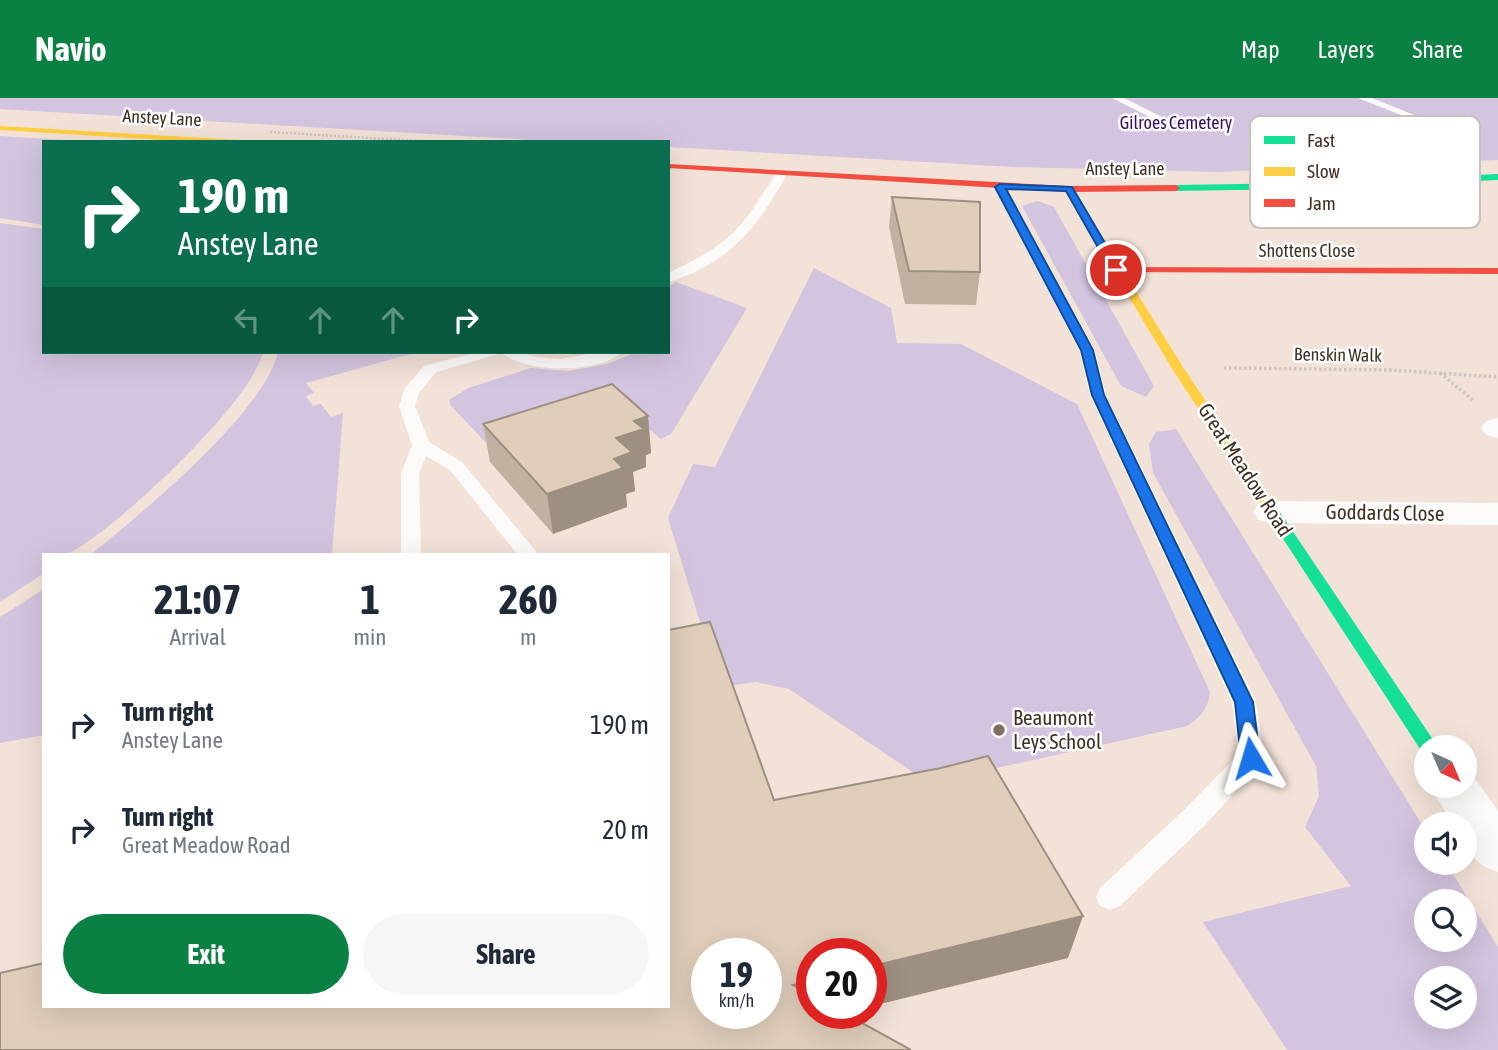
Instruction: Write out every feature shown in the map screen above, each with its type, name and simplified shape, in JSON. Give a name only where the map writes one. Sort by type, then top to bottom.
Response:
[{"type":"main road","name":"Anstey Lane","points":[[0,128],[205,140]]},
{"type":"main road","name":"Anstey Lane","points":[[670,166],[1000,187],[1250,187]]},
{"type":"main road","name":"Anstey Lane","points":[[1480,178],[1498,177]]},
{"type":"main road","name":"Great Meadow Road","points":[[1069,189],[1177,367],[1421,735]]},
{"type":"main road","name":"Shottens Close","points":[[1116,270],[1498,271]]},
{"type":"street","name":"Goddards Close","points":[[1272,512],[1498,514]]},
{"type":"street","points":[[1462,798],[1498,851]]},
{"type":"lane","points":[[1117,98],[1165,121]]},
{"type":"lane","points":[[1363,98],[1411,116]]},
{"type":"lane","points":[[670,277],[729,248],[747,232],[782,172]]},
{"type":"lane","points":[[1000,187],[1087,350],[1098,395],[1244,702],[1251,758],[1194,818],[1110,897]]},
{"type":"lane","points":[[487,354],[430,369],[411,392],[407,405],[421,445],[456,467],[527,553]]},
{"type":"lane","points":[[514,354],[528,360],[548,363],[593,359],[608,354]]},
{"type":"lane","points":[[411,553],[410,474],[421,445]]},
{"type":"path","name":"Benskin Walk","points":[[1177,367],[1391,370],[1498,377]]},
{"type":"green space","name":"Gilroes Cemetery","points":[[0,98],[1498,98],[1498,160],[1480,161],[1480,116],[1250,116],[1250,171],[1218,172],[1012,167],[670,147],[670,140],[533,140],[0,109]]},
{"type":"green space","points":[[0,136],[65,140],[42,140],[42,225],[0,218]]},
{"type":"green space","points":[[1038,201],[1054,207],[1154,386],[1146,397],[1121,386],[1022,206]]},
{"type":"green space","points":[[0,223],[42,229],[42,354],[262,354],[253,374],[235,401],[149,492],[70,553],[42,553],[42,574],[0,602]]},
{"type":"green space","points":[[814,268],[891,308],[897,343],[961,344],[1077,404],[1210,692],[1206,708],[1196,719],[1187,726],[929,783],[789,689],[756,682],[720,687],[668,518],[693,464],[715,467]]},
{"type":"green space","points":[[676,282],[747,308],[671,434],[661,439],[626,410],[494,451],[451,406],[449,400],[468,388],[531,368],[568,371],[608,364],[631,354],[670,354],[670,285]]},
{"type":"green space","points":[[277,354],[411,354],[306,383],[314,393],[306,396],[313,406],[321,404],[331,417],[343,413],[332,553],[92,553],[198,461],[250,403],[268,376]]},
{"type":"green space","points":[[1176,429],[1414,812],[1414,875],[1453,875],[1462,889],[1414,889],[1414,952],[1477,952],[1477,913],[1498,947],[1498,1050],[1287,1050],[1203,922],[1351,886],[1305,827],[1319,796],[1316,766],[1153,473],[1149,444],[1156,432]]},
{"type":"green space","points":[[42,590],[42,735],[0,743],[0,617]]},
{"type":"building","points":[[892,197],[980,202],[980,272],[909,271]]},
{"type":"building","points":[[612,384],[648,416],[634,421],[644,429],[616,438],[632,452],[614,459],[623,468],[547,494],[483,424]]},
{"type":"building","points":[[710,622],[774,800],[941,768],[988,756],[1083,916],[887,962],[887,938],[796,938],[796,984],[793,985],[796,987],[796,1029],[873,1029],[911,1050],[0,1050],[0,973],[42,963],[42,1008],[670,1008],[670,630]]},
{"type":"traffic: fast","points":[[1480,178],[1498,177]]},
{"type":"traffic: fast","points":[[1176,188],[1250,187]]},
{"type":"traffic: fast","points":[[1268,505],[1421,735]]},
{"type":"traffic: slow","points":[[0,128],[205,140]]},
{"type":"traffic: slow","points":[[1068,189],[1177,367],[1268,505]]},
{"type":"traffic: jam","points":[[670,166],[1068,189],[1176,188]]},
{"type":"traffic: jam","points":[[1116,270],[1498,271]]},
{"type":"place","name":"Beaumont Leys School","points":[[999,730]]},
{"type":"route","points":[[1116,270],[1069,189],[1000,187],[1087,350],[1098,395],[1244,702],[1251,758]]}]
